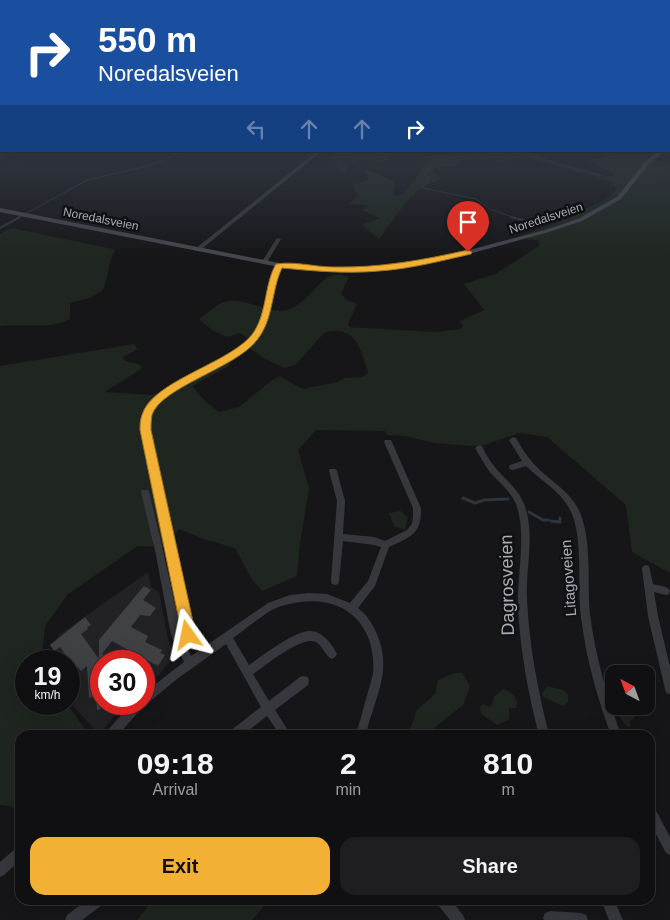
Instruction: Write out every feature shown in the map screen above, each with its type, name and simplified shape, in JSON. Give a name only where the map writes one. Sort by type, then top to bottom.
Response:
[{"type":"main road","name":"Noredalsveien","points":[[0,210],[264,263],[344,270],[407,266],[443,259],[548,231],[585,218],[615,201],[639,174]]},
{"type":"street","points":[[197,250],[292,174]]},
{"type":"street","points":[[264,263],[279,239]]},
{"type":"street","points":[[179,644],[186,640],[188,635],[145,430],[146,418],[153,405],[170,390],[227,360],[253,339],[265,317],[274,277],[279,265]]},
{"type":"street","name":"Litagoveien","points":[[513,440],[528,462],[562,492],[577,514],[582,540],[584,598],[589,637],[602,693],[614,730]]},
{"type":"street","points":[[339,537],[374,541],[386,545],[410,534],[416,528],[417,508],[388,442]]},
{"type":"street","name":"Dagrosveien","points":[[479,448],[490,466],[512,490],[519,502],[525,520],[522,591],[524,624],[535,698],[543,730]]},
{"type":"street","points":[[513,468],[528,462]]},
{"type":"street","points":[[333,471],[341,501],[335,581]]},
{"type":"street","points":[[145,492],[179,644],[190,664]]},
{"type":"street","points":[[351,609],[372,583],[386,545]]},
{"type":"street","points":[[646,569],[666,680],[670,689]]},
{"type":"street","points":[[648,587],[666,592]]},
{"type":"street","points":[[155,691],[271,606],[286,599],[302,596],[320,596],[336,601],[351,609],[369,628],[379,652],[378,680],[363,730]]},
{"type":"street","points":[[248,672],[299,638],[311,635],[320,639],[332,654]]},
{"type":"street","points":[[227,637],[268,709],[283,730]]},
{"type":"street","points":[[241,730],[304,681]]},
{"type":"street","points":[[115,730],[128,715]]},
{"type":"street","points":[[655,820],[670,849]]},
{"type":"street","points":[[0,871],[15,857]]},
{"type":"street","points":[[72,920],[92,905]]},
{"type":"street","points":[[447,905],[458,920]]},
{"type":"street","points":[[609,905],[616,920]]},
{"type":"street","points":[[550,918],[581,920]]},
{"type":"shaded area","points":[[366,174],[377,174],[394,181],[393,194],[399,196],[418,174],[436,174],[442,178],[417,190],[379,239],[361,225],[380,218],[362,210],[368,205],[349,204],[358,196],[353,185],[368,180]]},
{"type":"shaded area","points":[[585,174],[613,176],[615,174],[670,174],[670,573],[632,552],[626,505],[547,437],[520,433],[484,445],[472,446],[434,443],[404,436],[387,435],[385,431],[316,430],[298,450],[309,488],[297,576],[262,591],[251,578],[235,548],[179,529],[164,547],[138,546],[68,594],[45,626],[43,650],[15,650],[15,715],[75,715],[85,730],[15,730],[15,810],[11,806],[0,805],[0,366],[134,344],[138,349],[123,357],[123,359],[140,365],[141,369],[105,392],[152,395],[227,360],[230,363],[229,366],[192,386],[206,402],[219,412],[239,407],[279,376],[303,389],[337,382],[344,378],[362,377],[368,373],[363,356],[356,341],[344,332],[325,332],[295,365],[284,368],[263,358],[246,345],[249,339],[240,333],[227,337],[212,330],[199,319],[217,306],[229,301],[244,302],[275,310],[283,311],[290,309],[298,305],[325,279],[332,275],[340,274],[349,277],[341,294],[347,300],[357,304],[348,324],[350,327],[435,332],[460,329],[463,326],[460,321],[484,310],[464,284],[495,274],[539,246],[538,240],[529,240],[520,236],[568,219],[603,201],[616,189],[610,181]]},
{"type":"shaded area","points":[[11,228],[113,249],[115,251],[112,255],[103,290],[90,298],[70,303],[70,319],[62,322],[45,325],[0,326],[0,234]]},
{"type":"shaded area","points":[[401,511],[408,517],[405,530],[394,526],[389,513]]},
{"type":"shaded area","points":[[148,572],[151,587],[159,592],[168,639],[174,656],[155,677],[155,650],[90,650],[90,715],[115,715],[102,730],[95,730],[80,713],[80,650],[53,650],[50,645],[59,635]]},
{"type":"shaded area","points":[[454,673],[462,673],[470,686],[463,705],[431,730],[408,730],[416,711],[435,694],[438,680]]},
{"type":"shaded area","points":[[547,686],[563,690],[568,695],[568,702],[564,706],[543,697],[542,693]]},
{"type":"shaded area","points":[[503,689],[514,696],[517,705],[516,708],[509,708],[509,720],[497,725],[481,714],[480,707],[483,704],[489,707],[492,705],[494,697]]},
{"type":"shaded area","points":[[620,715],[635,715],[628,727]]},
{"type":"shaded area","points":[[149,905],[265,905],[252,920],[137,920]]},
{"type":"building","points":[[144,586],[151,590],[143,600],[156,608],[150,616],[140,615],[131,627],[148,636],[145,642],[162,650],[160,653],[165,655],[158,666],[155,664],[155,650],[129,650],[112,641],[105,650],[99,650],[99,640]]},
{"type":"building","points":[[85,617],[91,625],[81,634],[93,650],[90,650],[89,698],[87,666],[81,671],[80,670],[80,650],[62,650],[60,647],[53,650],[50,645]]},
{"type":"waterway","points":[[18,218],[87,180],[113,174]]},
{"type":"waterway","points":[[426,174],[430,178],[422,188],[476,199],[490,209],[515,218]]},
{"type":"waterway","points":[[596,174],[600,175]]},
{"type":"waterway","points":[[0,228],[20,217]]},
{"type":"waterway","points":[[511,217],[515,218]]},
{"type":"waterway","points":[[515,218],[531,222]]},
{"type":"waterway","points":[[463,498],[475,503],[484,500],[508,499]]},
{"type":"waterway","points":[[529,512],[543,520],[548,520]]},
{"type":"waterway","points":[[551,521],[560,522],[560,518]]},
{"type":"route","points":[[188,635],[145,430],[147,415],[153,405],[170,390],[227,360],[253,339],[262,326],[274,273],[279,265],[332,270],[393,268],[443,259],[468,252]]}]
